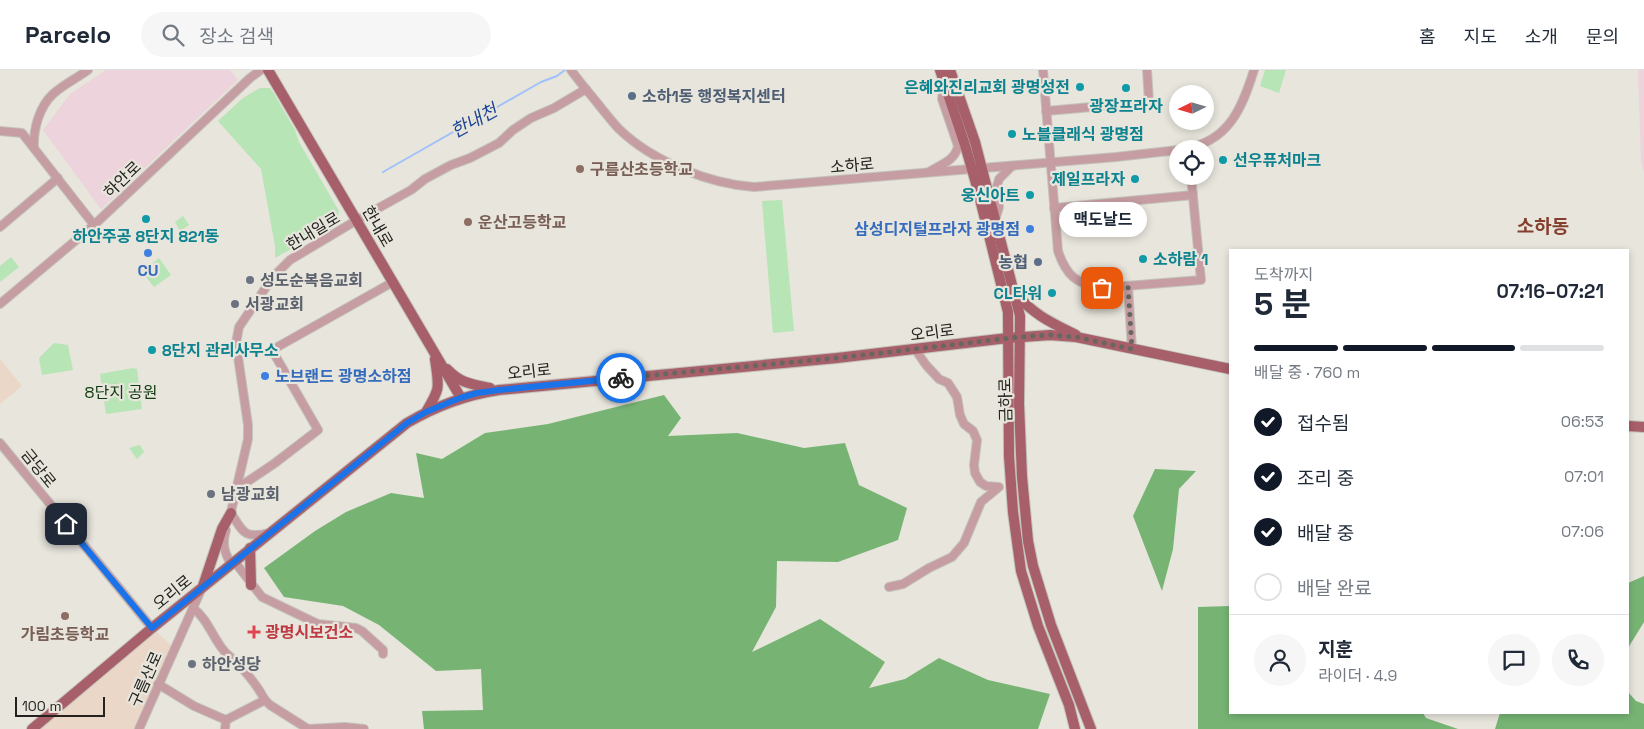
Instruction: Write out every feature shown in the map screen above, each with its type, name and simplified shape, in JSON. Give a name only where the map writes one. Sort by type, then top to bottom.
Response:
[{"type":"main road","name":"한내로","points":[[268,70],[460,398]]},
{"type":"main road","name":"금하로","points":[[940,70],[995,220],[1020,316],[1019,404],[1022,477],[1030,547],[1051,625],[1091,729]]},
{"type":"main road","name":"금하로","points":[[950,70],[975,142],[977,169],[1008,312],[1011,480],[1013,512],[1021,571],[1038,626],[1069,705],[1075,729]]},
{"type":"main road","points":[[1014,291],[1030,310],[1084,339]]},
{"type":"main road","name":"오리로","points":[[32,729],[232,562],[407,423],[426,412],[460,398],[499,390],[1050,335],[1084,339],[1229,369]]},
{"type":"main road","points":[[434,353],[449,372],[461,380],[471,385],[499,390]]},
{"type":"main road","points":[[426,412],[438,390],[439,383],[434,353]]},
{"type":"main road","points":[[1629,426],[1644,427]]},
{"type":"main road","points":[[203,586],[222,528],[231,513]]},
{"type":"main road","points":[[250,548],[251,585]]},
{"type":"street","points":[[34,148],[36,129],[47,100],[53,93],[88,70]]},
{"type":"street","name":"하안로","points":[[0,304],[94,224],[250,78],[261,70]]},
{"type":"street","name":"소하로","points":[[572,70],[619,129],[642,147],[666,161],[723,183],[738,186],[754,187],[977,169],[1169,151]]},
{"type":"street","points":[[1043,70],[1058,251],[1062,263],[1078,281],[1102,288],[1201,280],[1192,185]]},
{"type":"street","points":[[1046,111],[1149,102],[1146,70]]},
{"type":"street","points":[[1210,140],[1232,121],[1245,97],[1254,70]]},
{"type":"street","points":[[929,172],[952,159],[957,154],[958,146],[942,99],[944,82]]},
{"type":"street","name":"한내일로","points":[[382,654],[383,650],[356,628],[318,624],[262,597],[224,550],[224,538],[238,488],[248,439],[248,425],[236,343],[239,327],[268,284],[290,260],[411,190],[425,179],[499,143],[513,130],[531,118],[554,108],[586,89]]},
{"type":"street","points":[[0,131],[22,133],[94,224]]},
{"type":"street","points":[[995,220],[999,207],[998,179],[1013,166]]},
{"type":"street","points":[[0,227],[58,178]]},
{"type":"street","points":[[1054,208],[1193,195]]},
{"type":"street","points":[[238,488],[318,430],[272,350],[393,282]]},
{"type":"street","points":[[1128,286],[1132,349]]},
{"type":"street","points":[[915,349],[926,365],[939,378],[948,382],[957,397],[960,415],[964,424],[972,431],[977,440],[974,465],[975,473],[980,482],[986,486],[999,487]]},
{"type":"street","name":"금당로","points":[[0,442],[152,628]]},
{"type":"street","points":[[889,587],[903,584],[952,557],[964,543],[981,502],[1011,480]]},
{"type":"street","points":[[231,513],[239,528],[248,534],[254,536],[269,533]]},
{"type":"street","name":"구름산로","points":[[138,729],[203,586]]},
{"type":"street","points":[[193,608],[209,627],[225,652],[237,663],[270,705],[308,729],[345,727],[364,729]]},
{"type":"street","points":[[158,684],[194,706],[226,720]]},
{"type":"street","points":[[226,720],[265,700]]},
{"type":"street","points":[[225,729],[226,720]]},
{"type":"shaded area","points":[[106,70],[230,70],[238,80],[101,209],[43,130],[70,94]]},
{"type":"shaded area","points":[[1638,70],[1644,70],[1644,173],[1641,162]]},
{"type":"shaded area","points":[[0,359],[22,386],[0,404]]},
{"type":"shaded area","points":[[152,628],[174,648],[139,729],[32,729]]},
{"type":"green space","points":[[1265,70],[1286,70],[1279,93],[1260,86]]},
{"type":"green space","points":[[260,88],[270,88],[273,92],[295,130],[299,142],[339,211],[337,223],[275,258],[275,246],[261,169],[218,121],[243,98]]},
{"type":"green space","points":[[782,200],[794,331],[773,333],[762,201]]},
{"type":"green space","points":[[183,216],[189,225],[180,231],[175,222]]},
{"type":"green space","points":[[11,257],[19,267],[0,282],[0,266]]},
{"type":"green space","points":[[159,258],[171,275],[154,287],[142,272]]},
{"type":"green space","points":[[54,343],[68,345],[73,370],[42,375],[39,358]]},
{"type":"green space","name":"8단지 공원","points":[[133,368],[137,369],[142,409],[106,414],[100,374]]},
{"type":"green space","points":[[664,395],[681,418],[668,436],[737,433],[804,448],[845,443],[859,485],[907,508],[898,540],[838,562],[777,561],[776,607],[752,652],[820,619],[885,662],[869,688],[905,679],[939,658],[988,680],[1050,694],[1038,729],[424,729],[422,711],[483,710],[481,669],[436,671],[379,625],[343,606],[284,597],[264,568],[315,531],[346,512],[391,493],[424,498],[416,453],[442,459],[485,433],[548,424]]},
{"type":"green space","points":[[140,445],[144,452],[137,459],[129,448]]},
{"type":"green space","points":[[1155,469],[1196,471],[1179,489],[1173,549],[1162,591],[1133,516]]},
{"type":"green space","points":[[1644,576],[1644,622],[1629,646],[1629,583]]},
{"type":"green space","points":[[1229,606],[1229,714],[1424,714],[1426,718],[1458,729],[1198,729],[1198,607]]},
{"type":"green space","points":[[1629,693],[1636,701],[1644,704],[1644,729],[1495,729],[1500,714],[1629,714]]},
{"type":"waterway","name":"한내천","points":[[383,172],[565,70]]},
{"type":"way so far","points":[[621,378],[837,358],[1050,335],[1076,337],[1132,349],[1128,286],[1102,288]]},
{"type":"place","name":"은혜와진리교회 광명성전","points":[[1080,87]]},
{"type":"place","name":"광장프라자","points":[[1126,88]]},
{"type":"place","name":"소하1동 행정복지센터","points":[[632,96]]},
{"type":"place","name":"노블클래식 광명점","points":[[1012,134]]},
{"type":"place","name":"선우퓨처마크","points":[[1223,160]]},
{"type":"place","name":"구름산초등학교","points":[[580,169]]},
{"type":"place","name":"제일프라자","points":[[1135,179]]},
{"type":"place","name":"웅신아트","points":[[1030,195]]},
{"type":"place","name":"하안주공 8단지 821동","points":[[146,219]]},
{"type":"place","name":"운산고등학교","points":[[468,222]]},
{"type":"place","name":"삼성디지털프라자 광명점","points":[[1030,229]]},
{"type":"place","name":"CU","points":[[148,253]]},
{"type":"place","name":"소하람 1","points":[[1143,259]]},
{"type":"place","name":"농협","points":[[1038,262]]},
{"type":"place","name":"성도순복음교회","points":[[250,280]]},
{"type":"place","name":"맥도날드","points":[[1102,288]]},
{"type":"place","name":"CL타워","points":[[1052,293]]},
{"type":"place","name":"서광교회","points":[[235,304]]},
{"type":"place","name":"8단지 관리사무소","points":[[152,350]]},
{"type":"place","name":"노브랜드 광명소하점","points":[[265,376]]},
{"type":"place","name":"남광교회","points":[[211,494]]},
{"type":"place","name":"가림초등학교","points":[[65,616]]},
{"type":"place","name":"광명시보건소","points":[[254,632]]},
{"type":"place","name":"하안성당","points":[[192,664]]},
{"type":"district","name":"소하동","points":[[1543,226]]},
{"type":"route","points":[[66,524],[152,628],[407,423],[426,412],[477,393],[621,378]]}]
